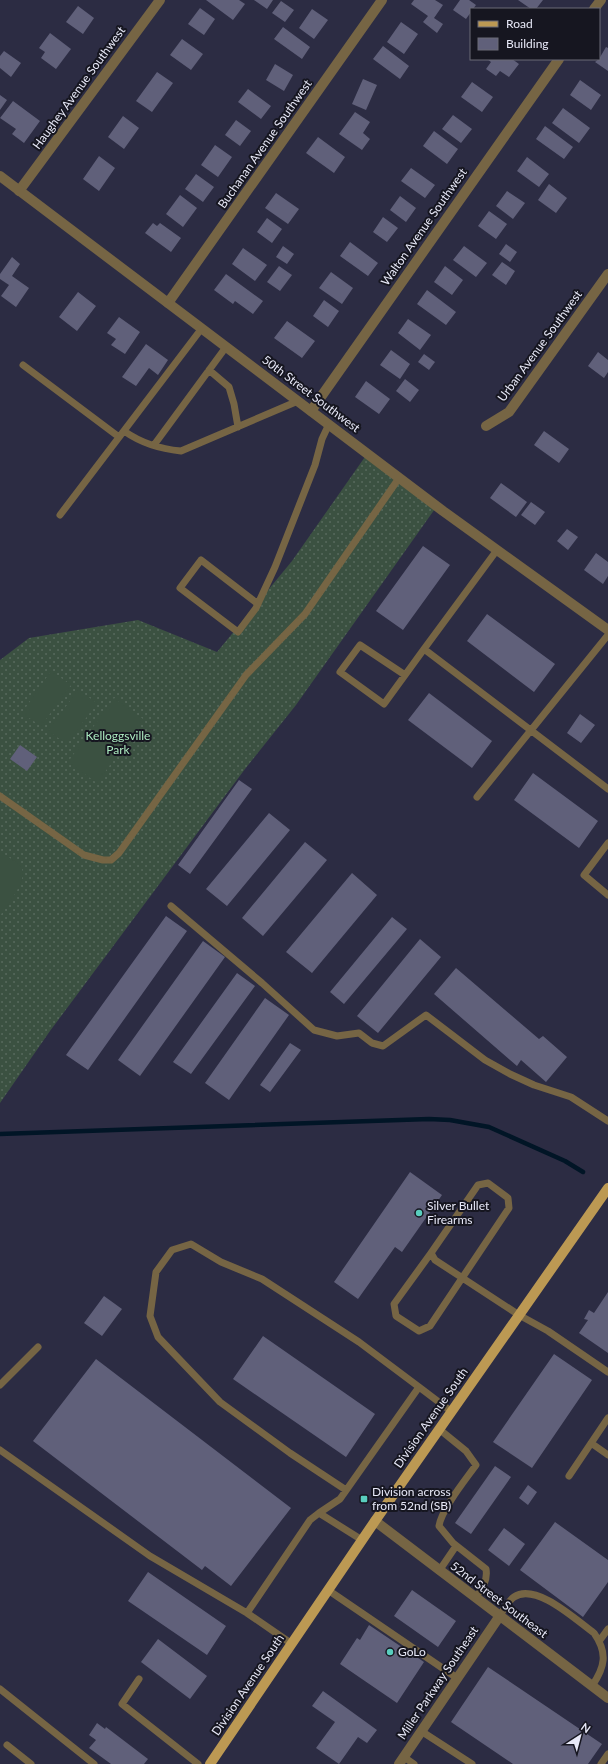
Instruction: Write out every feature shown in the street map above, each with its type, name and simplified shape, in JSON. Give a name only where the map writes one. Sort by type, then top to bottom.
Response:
[{"type":"main road","name":"Division Avenue South","points":[[210,1764],[375,1521],[608,1188]]},
{"type":"street","name":"Haughey Avenue Southwest","points":[[19,191],[160,0]]},
{"type":"street","name":"Buchanan Avenue Southwest","points":[[168,303],[382,0]]},
{"type":"street","points":[[595,8],[601,0]]},
{"type":"street","name":"Walton Avenue Southwest","points":[[311,410],[558,60]]},
{"type":"street","name":"50th Street Southwest","points":[[0,176],[399,478],[608,630]]},
{"type":"street","name":"Urban Avenue Southwest","points":[[486,426],[509,412],[608,274]]},
{"type":"street","name":"52nd Street Southeast","points":[[375,1521],[499,1617],[608,1698]]},
{"type":"street","name":"Miller Parkway Southeast","points":[[402,1760],[499,1617]]},
{"type":"lane","points":[[60,515],[202,328]]},
{"type":"lane","points":[[154,446],[226,347]]},
{"type":"lane","points":[[23,365],[121,434],[166,450],[181,451],[298,401]]},
{"type":"lane","points":[[209,370],[229,387],[238,427]]},
{"type":"lane","points":[[258,604],[201,560],[180,588],[238,632],[258,604],[275,567],[315,465],[322,439],[329,424]]},
{"type":"lane","points":[[0,796],[84,855],[103,860],[111,860],[119,853],[246,675],[305,614],[399,478]]},
{"type":"lane","points":[[404,675],[360,645],[340,672],[384,704],[497,550]]},
{"type":"lane","points":[[477,798],[530,730],[608,635]]},
{"type":"lane","points":[[424,649],[608,789]]},
{"type":"lane","points":[[608,843],[584,875],[608,895]]},
{"type":"lane","points":[[172,906],[314,1030],[337,1036],[359,1033],[372,1043],[383,1046],[426,1015],[485,1060],[534,1085],[571,1097],[608,1121]]},
{"type":"lane","points":[[488,1183],[508,1198],[509,1208],[463,1278],[430,1326],[419,1331],[396,1316],[394,1304],[431,1253],[478,1185],[488,1183]]},
{"type":"lane","points":[[346,1490],[290,1453],[220,1402],[158,1336],[150,1316],[156,1272],[172,1250],[191,1244],[221,1262],[262,1279],[359,1342],[452,1412]]},
{"type":"lane","points":[[431,1253],[435,1260],[519,1315],[548,1331],[608,1372]]},
{"type":"lane","points":[[0,1385],[38,1347]]},
{"type":"lane","points":[[247,1613],[310,1520],[340,1499],[419,1387]]},
{"type":"lane","points":[[569,1476],[608,1418]]},
{"type":"lane","points":[[439,1430],[466,1451],[476,1464],[440,1520],[439,1526],[456,1546],[486,1569],[487,1576],[485,1584],[475,1598]]},
{"type":"lane","points":[[591,1443],[608,1455]]},
{"type":"lane","points":[[0,1450],[150,1556],[247,1613],[292,1644]]},
{"type":"lane","points":[[319,1513],[362,1540]]},
{"type":"lane","points":[[439,1571],[456,1546]]},
{"type":"lane","points":[[328,1590],[457,1678]]},
{"type":"lane","points":[[499,1617],[514,1597],[531,1593],[544,1598],[594,1633],[600,1640],[605,1655],[604,1663],[599,1676],[592,1686]]},
{"type":"lane","points":[[600,1640],[608,1629]]},
{"type":"lane","points":[[139,1679],[122,1704],[198,1764]]},
{"type":"lane","points":[[0,1689],[94,1764]]},
{"type":"lane","points":[[421,1731],[472,1764]]},
{"type":"lane","points":[[7,1745],[31,1764]]},
{"type":"lane","points":[[601,1764],[608,1754]]},
{"type":"lane","points":[[402,1760],[414,1764]]},
{"type":"green space","name":"Kelloggsville Park","points":[[367,454],[437,506],[296,705],[245,769],[50,1031],[0,1103],[0,660],[29,638],[138,620],[217,652],[292,561]]},
{"type":"green space","points":[[51,671],[71,685],[41,726],[22,713]]},
{"type":"green space","points":[[78,690],[97,703],[67,744],[48,731]]},
{"type":"green space","points":[[114,698],[143,719],[97,783],[68,762]]},
{"type":"green space","points":[[0,852],[18,864],[22,869],[23,874],[16,893],[0,916]]},
{"type":"building","points":[[206,0],[239,0],[245,4],[233,20]]},
{"type":"building","points":[[254,0],[273,0],[267,9]]},
{"type":"building","points":[[414,0],[435,0],[443,5],[434,18],[443,24],[437,33],[423,22],[428,16],[411,4]]},
{"type":"building","points":[[460,0],[469,0],[476,5],[474,8],[470,8],[470,13],[466,19],[453,10]]},
{"type":"building","points":[[518,0],[543,0],[537,8],[530,8]]},
{"type":"building","points":[[281,1],[294,10],[285,22],[272,13]]},
{"type":"building","points":[[78,6],[94,18],[83,34],[66,22]]},
{"type":"building","points":[[200,8],[215,19],[204,35],[188,24]]},
{"type":"building","points":[[312,9],[328,20],[314,39],[299,28]]},
{"type":"building","points":[[401,22],[418,34],[404,54],[387,42]]},
{"type":"building","points":[[283,27],[310,47],[302,59],[274,39]]},
{"type":"building","points":[[50,33],[71,49],[56,69],[41,58],[45,52],[39,48]]},
{"type":"building","points":[[182,39],[203,54],[191,70],[170,55]]},
{"type":"building","points":[[383,46],[409,66],[400,79],[373,59]]},
{"type":"building","points":[[606,47],[608,48],[608,71],[595,62],[600,60]]},
{"type":"building","points":[[4,51],[21,63],[11,77],[0,68],[0,56]]},
{"type":"building","points":[[488,60],[513,60],[519,64],[509,77],[500,71],[496,76],[486,69],[491,62]]},
{"type":"building","points":[[275,64],[293,75],[284,91],[266,80]]},
{"type":"building","points":[[157,72],[173,83],[152,112],[136,101]]},
{"type":"building","points":[[363,79],[377,85],[366,110],[352,104]]},
{"type":"building","points":[[580,80],[601,95],[591,110],[570,95]]},
{"type":"building","points":[[472,82],[493,97],[482,112],[461,97]]},
{"type":"building","points":[[248,89],[271,106],[261,119],[238,102]]},
{"type":"building","points":[[0,95],[7,100],[0,110]]},
{"type":"building","points":[[13,101],[40,121],[24,143],[12,134],[16,129],[0,118]]},
{"type":"building","points":[[563,108],[590,128],[579,143],[552,123]]},
{"type":"building","points":[[355,112],[370,122],[363,133],[370,139],[362,150],[339,134]]},
{"type":"building","points":[[453,115],[472,129],[461,143],[442,129]]},
{"type":"building","points":[[123,116],[139,128],[124,149],[108,137]]},
{"type":"building","points":[[236,120],[251,131],[240,146],[225,135]]},
{"type":"building","points":[[545,126],[573,147],[564,159],[536,139]]},
{"type":"building","points":[[434,131],[458,149],[447,164],[423,146]]},
{"type":"building","points":[[318,137],[345,157],[334,173],[306,153]]},
{"type":"building","points":[[215,145],[232,157],[218,177],[201,165]]},
{"type":"building","points":[[99,156],[115,168],[99,191],[83,179]]},
{"type":"building","points":[[527,157],[549,174],[539,187],[517,171]]},
{"type":"building","points":[[411,168],[435,185],[425,198],[401,181]]},
{"type":"building","points":[[196,174],[214,187],[203,202],[185,189]]},
{"type":"building","points":[[549,184],[567,198],[556,213],[538,200]]},
{"type":"building","points":[[507,191],[525,203],[513,219],[496,206]]},
{"type":"building","points":[[276,193],[299,209],[288,224],[265,208]]},
{"type":"building","points":[[180,195],[197,208],[183,227],[166,214]]},
{"type":"building","points":[[400,196],[416,208],[406,222],[390,210]]},
{"type":"building","points":[[489,211],[507,224],[496,239],[478,226]]},
{"type":"building","points":[[383,217],[398,228],[387,242],[373,232]]},
{"type":"building","points":[[267,218],[282,229],[272,243],[257,232]]},
{"type":"building","points":[[153,223],[157,226],[160,223],[181,238],[171,252],[145,233]]},
{"type":"building","points":[[350,242],[378,263],[368,276],[340,256]]},
{"type":"building","points":[[506,244],[517,252],[510,262],[499,254]]},
{"type":"building","points":[[283,246],[294,254],[287,264],[276,257]]},
{"type":"building","points":[[464,246],[487,263],[476,277],[453,260]]},
{"type":"building","points":[[243,248],[267,265],[255,281],[232,264]]},
{"type":"building","points":[[12,257],[20,264],[12,276],[29,288],[16,307],[1,296],[9,285],[0,279],[0,274]]},
{"type":"building","points":[[502,262],[515,271],[506,285],[492,275]]},
{"type":"building","points":[[279,266],[292,275],[280,291],[267,282]]},
{"type":"building","points":[[445,266],[463,280],[452,295],[434,282]]},
{"type":"building","points":[[331,272],[353,288],[342,304],[319,288]]},
{"type":"building","points":[[226,274],[263,301],[253,314],[235,301],[233,304],[214,290]]},
{"type":"building","points":[[427,290],[456,312],[446,325],[417,304]]},
{"type":"building","points":[[78,292],[96,306],[77,331],[59,317]]},
{"type":"building","points":[[324,300],[339,311],[328,327],[313,316]]},
{"type":"building","points":[[119,317],[140,332],[125,354],[111,345],[116,339],[107,333]]},
{"type":"building","points":[[408,319],[431,335],[420,350],[398,333]]},
{"type":"building","points":[[287,321],[315,341],[302,358],[274,338]]},
{"type":"building","points":[[146,344],[168,360],[158,375],[149,368],[136,386],[122,377]]},
{"type":"building","points":[[391,350],[410,364],[400,379],[380,365]]},
{"type":"building","points":[[598,352],[608,360],[608,372],[604,378],[588,366]]},
{"type":"building","points":[[424,354],[435,362],[429,370],[418,362]]},
{"type":"building","points":[[405,379],[419,390],[410,402],[396,391]]},
{"type":"building","points":[[366,381],[390,399],[379,414],[355,397]]},
{"type":"building","points":[[544,431],[569,449],[559,463],[534,445]]},
{"type":"building","points":[[501,483],[527,502],[516,517],[490,498]]},
{"type":"building","points":[[531,502],[545,512],[535,525],[521,515]]},
{"type":"building","points":[[567,529],[578,537],[568,550],[557,541]]},
{"type":"building","points":[[423,546],[450,565],[403,630],[376,611]]},
{"type":"building","points":[[596,553],[608,562],[608,576],[603,584],[584,570]]},
{"type":"building","points":[[487,614],[555,664],[534,692],[467,641]]},
{"type":"building","points":[[429,693],[492,741],[472,768],[408,720]]},
{"type":"building","points":[[580,714],[595,725],[581,743],[567,733]]},
{"type":"building","points":[[20,745],[37,757],[27,771],[10,759]]},
{"type":"building","points":[[533,773],[598,821],[579,848],[514,800]]},
{"type":"building","points":[[239,780],[252,789],[190,874],[178,865]]},
{"type":"building","points":[[269,813],[290,830],[227,906],[206,889]]},
{"type":"building","points":[[305,842],[327,860],[263,936],[242,918]]},
{"type":"building","points":[[352,873],[377,895],[312,973],[286,952]]},
{"type":"building","points":[[166,916],[187,931],[88,1070],[66,1055]]},
{"type":"building","points":[[392,917],[407,929],[344,1004],[330,992]]},
{"type":"building","points":[[420,939],[441,957],[378,1033],[357,1016]]},
{"type":"building","points":[[203,941],[225,957],[140,1076],[118,1060]]},
{"type":"building","points":[[456,968],[539,1039],[543,1036],[567,1057],[546,1082],[521,1060],[517,1066],[434,994]]},
{"type":"building","points":[[237,973],[255,986],[191,1074],[173,1062]]},
{"type":"building","points":[[265,998],[289,1015],[229,1100],[205,1083]]},
{"type":"building","points":[[290,1043],[301,1050],[270,1092],[260,1085]]},
{"type":"building","points":[[410,1172],[442,1195],[402,1252],[395,1247],[358,1299],[334,1282]]},
{"type":"building","points":[[608,1292],[608,1353],[579,1333],[588,1320],[584,1319],[589,1310],[594,1313]]},
{"type":"building","points":[[104,1296],[122,1309],[102,1336],[84,1323]]},
{"type":"building","points":[[263,1336],[375,1414],[346,1457],[233,1379]]},
{"type":"building","points":[[554,1354],[592,1380],[532,1468],[493,1442]]},
{"type":"building","points":[[96,1359],[291,1508],[231,1586],[205,1566],[202,1570],[33,1441]]},
{"type":"building","points":[[495,1466],[511,1477],[471,1534],[455,1523]]},
{"type":"building","points":[[528,1485],[537,1492],[528,1505],[519,1498]]},
{"type":"building","points":[[555,1522],[608,1560],[608,1582],[583,1617],[520,1570]]},
{"type":"building","points":[[504,1528],[525,1544],[509,1566],[488,1550]]},
{"type":"building","points":[[148,1572],[226,1626],[207,1655],[128,1601]]},
{"type":"building","points":[[412,1590],[456,1621],[438,1647],[394,1616]]},
{"type":"building","points":[[369,1625],[424,1662],[397,1703],[340,1664],[357,1638],[360,1640]]},
{"type":"building","points":[[158,1639],[207,1676],[190,1699],[141,1662]]},
{"type":"building","points":[[488,1667],[602,1744],[588,1764],[513,1764],[451,1722]]},
{"type":"building","points":[[323,1691],[377,1730],[367,1743],[358,1737],[339,1764],[316,1748],[335,1722],[312,1706]]},
{"type":"building","points":[[97,1723],[105,1729],[106,1727],[148,1759],[144,1764],[111,1764],[89,1748],[96,1740],[89,1735]]},
{"type":"waterway","points":[[0,1134],[429,1119],[450,1120],[489,1127],[565,1161],[583,1172]]},
{"type":"place","name":"Silver Bullet Firearms","points":[[419,1213]]},
{"type":"place","name":"Division across from 52nd (SB)","points":[[364,1499]]},
{"type":"place","name":"GoLo","points":[[390,1652]]}]
